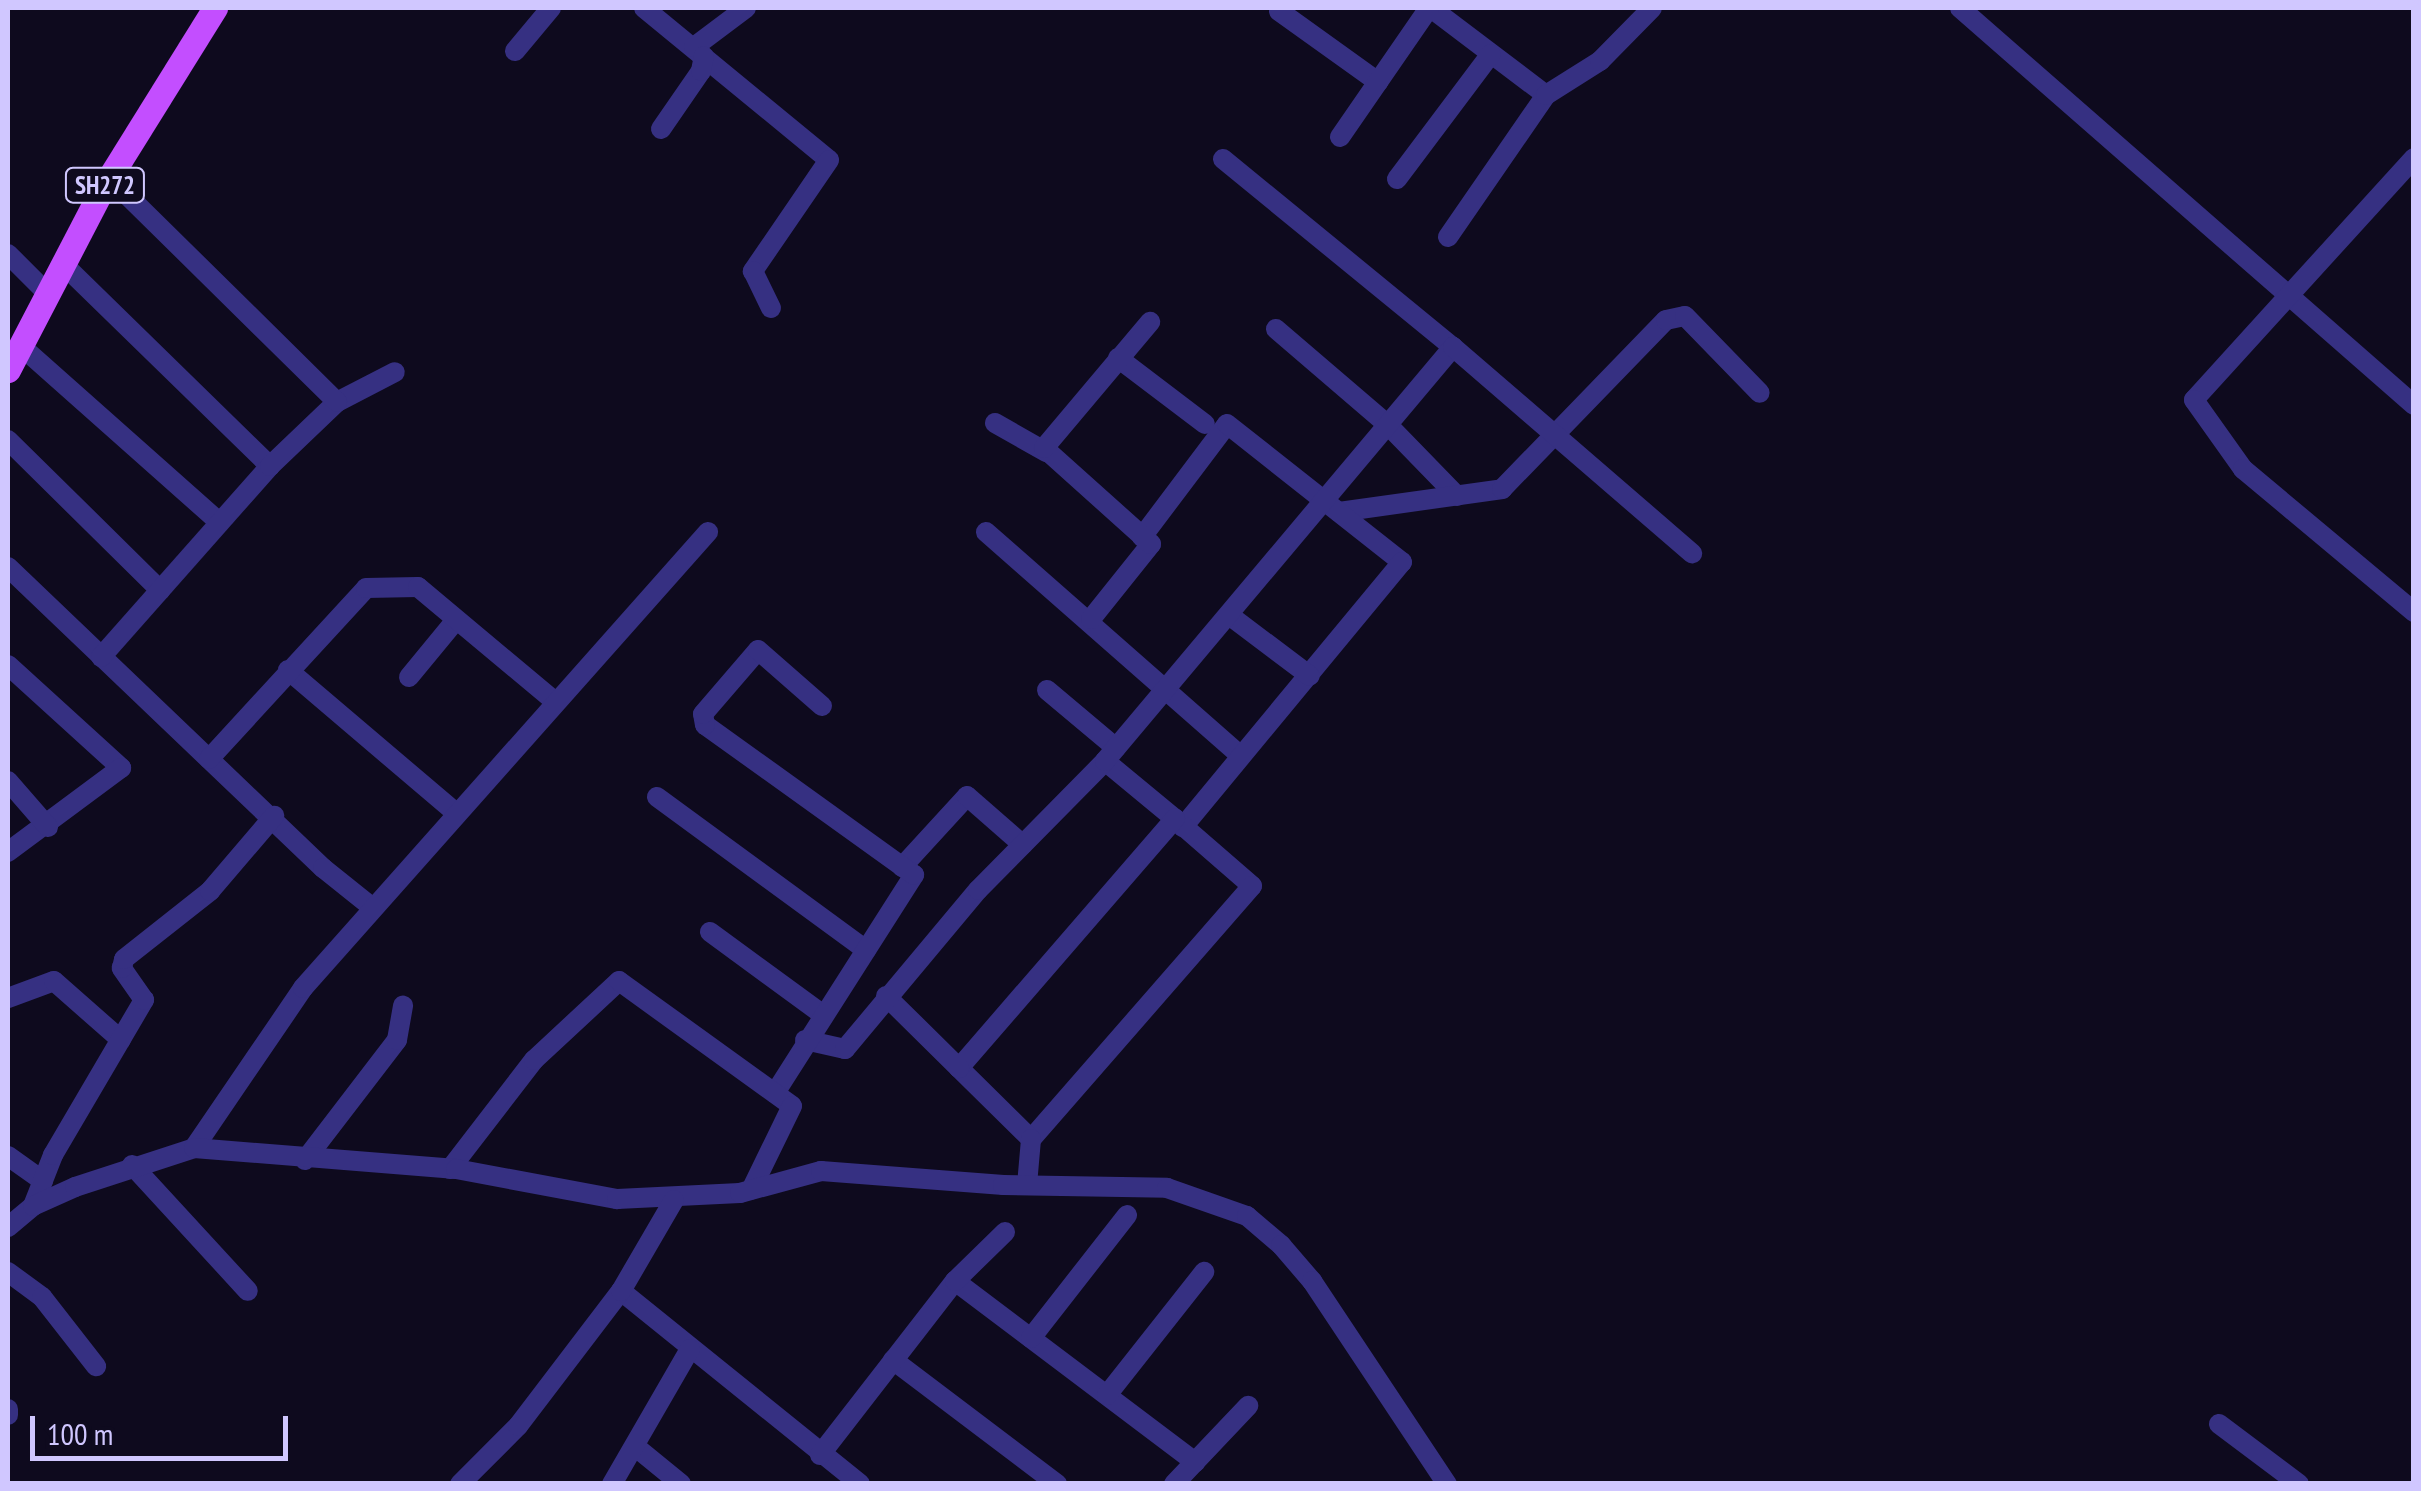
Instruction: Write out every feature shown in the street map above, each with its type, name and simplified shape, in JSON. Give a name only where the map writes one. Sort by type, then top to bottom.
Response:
[{"type":"main road","name":"SH272","points":[[8,370],[110,178],[214,8]]},
{"type":"street","points":[[515,51],[551,8]]},
{"type":"street","points":[[644,8],[829,160],[753,271],[770,308]]},
{"type":"street","points":[[699,52],[746,8]]},
{"type":"street","points":[[1340,137],[1430,8],[1546,96]]},
{"type":"street","points":[[1960,8],[2414,405]]},
{"type":"street","points":[[1448,237],[1546,96],[1600,61],[1648,9]]},
{"type":"street","points":[[1279,11],[1378,82]]},
{"type":"street","points":[[661,129],[701,71],[699,52]]},
{"type":"street","points":[[1398,179],[1491,54]]},
{"type":"street","points":[[1224,160],[1453,346],[1692,553]]},
{"type":"street","points":[[2411,168],[2194,400],[2243,468],[2414,612]]},
{"type":"street","points":[[110,178],[337,402]]},
{"type":"street","points":[[8,254],[48,295]]},
{"type":"street","points":[[64,264],[270,466]]},
{"type":"street","points":[[1333,506],[1502,489],[1558,438],[1666,320],[1685,316],[1760,393]]},
{"type":"street","points":[[1046,452],[1046,440],[1150,322]]},
{"type":"street","points":[[1276,329],[1388,425],[1458,496]]},
{"type":"street","points":[[22,346],[219,522]]},
{"type":"street","points":[[805,1040],[845,1049],[886,996],[1110,754],[1229,615],[1333,506],[1388,425],[1453,346]]},
{"type":"street","points":[[1118,358],[1204,424]]},
{"type":"street","points":[[101,657],[270,466],[337,402],[395,372]]},
{"type":"street","points":[[996,422],[1046,452],[1150,544],[1091,619]]},
{"type":"street","points":[[959,1068],[1310,676],[1401,566],[1333,506],[1228,424],[1142,536]]},
{"type":"street","points":[[8,440],[160,590]]},
{"type":"street","points":[[194,1148],[303,988],[553,700],[708,532]]},
{"type":"street","points":[[986,532],[1168,686],[1239,754]]},
{"type":"street","points":[[8,566],[274,816],[322,868],[373,908]]},
{"type":"street","points":[[210,759],[366,588],[418,587],[553,700]]},
{"type":"street","points":[[1229,615],[1310,676]]},
{"type":"street","points":[[409,677],[456,620]]},
{"type":"street","points":[[775,1093],[805,1040],[914,875],[703,719],[758,650],[822,706]]},
{"type":"street","points":[[8,664],[121,768],[48,827],[8,852]]},
{"type":"street","points":[[288,670],[456,812]]},
{"type":"street","points":[[1027,1185],[1031,1139],[1252,886],[1179,823],[1047,690]]},
{"type":"street","points":[[8,781],[48,827]]},
{"type":"street","points":[[902,867],[967,796],[1023,845]]},
{"type":"street","points":[[657,798],[866,950]]},
{"type":"street","points":[[32,1206],[144,1000],[122,968],[124,959],[210,891],[274,816]]},
{"type":"street","points":[[710,932],[822,1014]]},
{"type":"street","points":[[8,998],[54,981],[121,1040]]},
{"type":"street","points":[[450,1168],[534,1060],[619,982],[792,1106],[750,1190]]},
{"type":"street","points":[[886,996],[1031,1139]]},
{"type":"street","points":[[305,1160],[398,1040],[403,1006]]},
{"type":"street","points":[[8,1227],[32,1206],[132,1165],[194,1148],[305,1160],[450,1168],[618,1199],[674,1200],[750,1190],[821,1172],[1027,1185],[1167,1188],[1247,1216],[1312,1281],[1448,1484]]},
{"type":"street","points":[[8,1156],[43,1182]]},
{"type":"street","points":[[132,1165],[248,1291]]},
{"type":"street","points":[[460,1484],[518,1426],[621,1291],[674,1200]]},
{"type":"street","points":[[1031,1338],[1127,1216]]},
{"type":"street","points":[[820,1455],[954,1281],[1005,1232]]},
{"type":"street","points":[[8,1272],[42,1296],[96,1366]]},
{"type":"street","points":[[1107,1395],[1204,1272]]},
{"type":"street","points":[[954,1281],[1195,1462]]},
{"type":"street","points":[[621,1291],[860,1484]]},
{"type":"street","points":[[612,1484],[637,1448],[690,1349]]},
{"type":"street","points":[[893,1360],[1057,1484]]},
{"type":"street","points":[[1174,1484],[1248,1406]]},
{"type":"street","points":[[2219,1424],[2300,1484]]},
{"type":"street","points":[[637,1448],[681,1484]]}]
